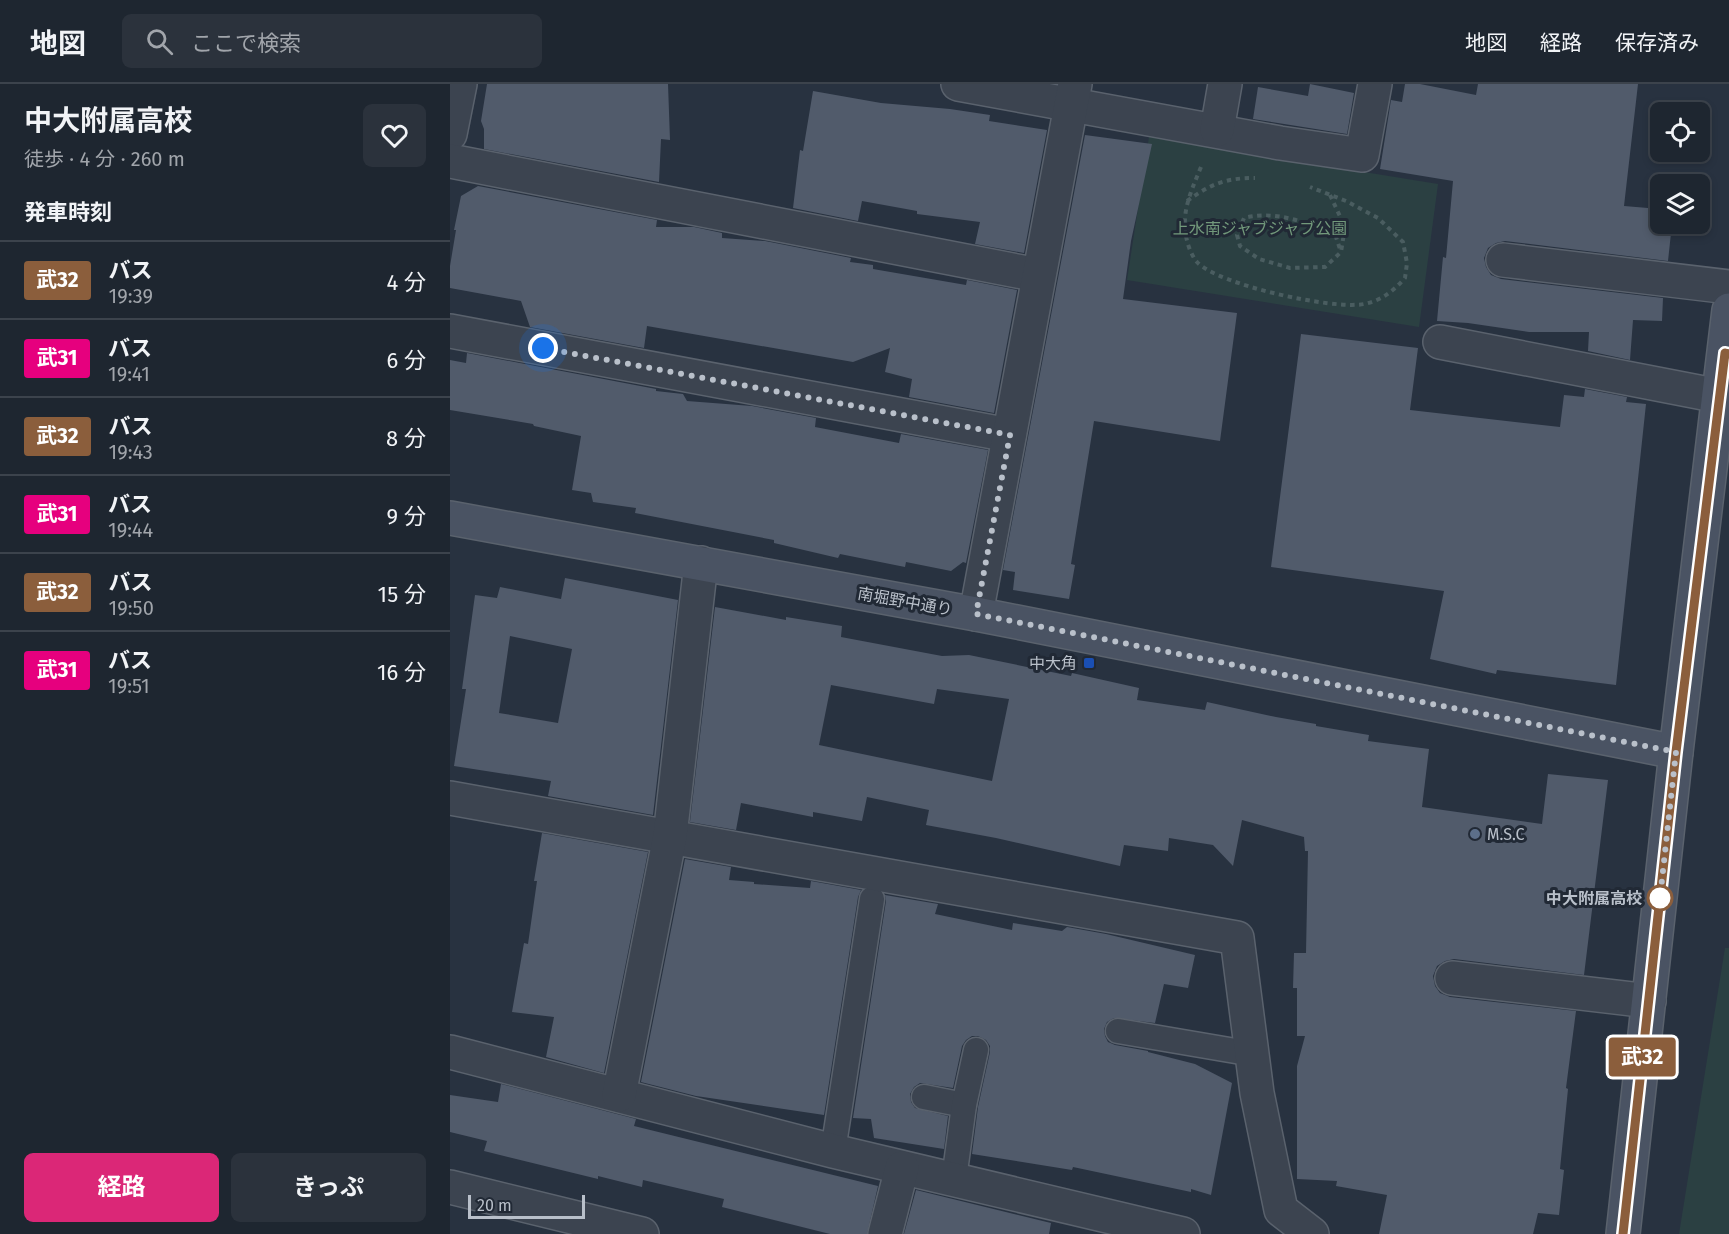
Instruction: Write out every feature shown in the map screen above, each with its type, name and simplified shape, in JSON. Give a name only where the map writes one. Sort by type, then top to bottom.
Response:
[{"type":"street","points":[[450,134],[460,84]]},
{"type":"street","points":[[958,84],[1073,95],[1216,130],[1362,155],[1375,84]]},
{"type":"street","points":[[1216,130],[1225,84]]},
{"type":"street","points":[[976,614],[1073,95]]},
{"type":"street","points":[[450,161],[1038,275]]},
{"type":"street","points":[[1503,260],[1729,287]]},
{"type":"street","points":[[1623,1234],[1676,752],[1719,396],[1727,354],[1729,309]]},
{"type":"street","points":[[450,331],[1010,435]]},
{"type":"street","points":[[1440,342],[1719,396]]},
{"type":"street","name":"南堀野中通り","points":[[450,518],[976,614],[1676,752]]},
{"type":"street","points":[[619,1095],[670,836],[701,563]]},
{"type":"street","points":[[450,798],[1237,938],[1257,1093],[1281,1210],[1312,1234]]},
{"type":"street","points":[[1452,978],[1649,1001]]},
{"type":"street","points":[[450,1052],[833,1151],[1183,1234]]},
{"type":"street","points":[[885,1234],[902,1168]]},
{"type":"street","points":[[450,1187],[642,1234]]},
{"type":"lane","points":[[833,1151],[872,899]]},
{"type":"lane","points":[[1118,1031],[1253,1054]]},
{"type":"lane","points":[[954,1179],[964,1105],[976,1050]]},
{"type":"lane","points":[[924,1096],[964,1105]]},
{"type":"path","points":[[1216,130],[1187,201],[1184,227],[1190,252],[1198,263],[1220,275],[1270,293],[1335,304],[1362,304],[1384,298],[1406,278],[1407,263],[1403,242],[1378,218],[1330,194],[1306,186]]},
{"type":"path","points":[[1187,201],[1209,186],[1234,178],[1261,178]]},
{"type":"path","points":[[1330,194],[1345,227],[1341,252],[1324,267],[1290,268],[1258,259],[1240,246],[1237,235],[1244,218],[1260,214],[1286,218],[1336,237],[1341,252]]},
{"type":"green space","name":"上水南ジャブジャブ公園","points":[[1149,137],[1438,184],[1419,327],[1127,280]]},
{"type":"green space","points":[[1725,948],[1729,948],[1729,1234],[1679,1234]]},
{"type":"building","points":[[487,84],[668,84],[670,140],[661,139],[659,182],[484,149],[484,129],[481,121]]},
{"type":"building","points":[[1310,84],[1354,93],[1347,134],[1253,119],[1258,87],[1308,96]]},
{"type":"building","points":[[1405,84],[1420,84],[1476,95],[1478,84],[1638,84],[1624,206],[1650,208],[1650,234],[1671,234],[1668,261],[1505,241],[1488,248],[1484,258],[1491,275],[1501,279],[1663,298],[1662,321],[1633,320],[1630,360],[1588,351],[1589,332],[1529,332],[1437,321],[1453,181],[1380,169],[1391,100],[1402,102]]},
{"type":"building","points":[[813,91],[881,103],[990,115],[989,121],[1047,130],[1024,253],[975,244],[980,222],[917,214],[917,211],[862,201],[858,221],[793,208],[800,150],[803,151]]},
{"type":"building","points":[[1085,135],[1152,144],[1131,241],[1123,299],[1237,313],[1220,441],[1094,421],[1071,564],[1075,565],[1069,599],[1013,590],[1015,572],[1003,570]]},
{"type":"building","points":[[478,186],[657,220],[656,227],[694,227],[722,233],[722,238],[765,241],[851,258],[850,262],[873,265],[873,269],[966,285],[967,280],[1017,290],[994,413],[909,397],[912,379],[885,372],[890,348],[853,362],[647,326],[644,348],[530,327],[521,301],[450,288],[450,266],[456,230],[454,230],[461,196]]},
{"type":"building","points":[[1301,334],[1418,348],[1410,410],[1560,427],[1564,395],[1584,397],[1585,389],[1627,397],[1626,402],[1646,404],[1616,685],[1497,670],[1496,674],[1430,659],[1444,591],[1271,567]]},
{"type":"building","points":[[467,353],[656,389],[656,391],[683,394],[687,401],[752,406],[816,418],[815,427],[899,443],[901,434],[988,450],[966,563],[963,562],[951,571],[906,562],[905,567],[840,554],[838,558],[774,543],[774,540],[635,513],[636,508],[593,502],[591,493],[572,490],[581,436],[533,424],[450,410],[450,360],[466,363]]},
{"type":"building","points":[[565,578],[678,600],[653,815],[548,796],[551,781],[454,766],[466,689],[462,689],[475,595],[497,598],[500,587],[561,599]],"holes":[[[510,636],[572,649],[558,723],[499,713]]]},
{"type":"building","points":[[715,607],[786,620],[786,617],[842,626],[841,637],[942,656],[969,655],[1071,676],[1072,673],[1139,688],[1137,700],[1205,710],[1207,702],[1369,735],[1368,741],[1429,749],[1422,807],[1542,824],[1548,774],[1608,780],[1584,975],[1454,959],[1437,966],[1433,976],[1435,986],[1440,993],[1450,997],[1576,1011],[1566,1088],[1568,1089],[1560,1169],[1564,1170],[1559,1215],[1538,1213],[1533,1234],[1379,1234],[1387,1195],[1336,1186],[1337,1181],[1297,1179],[1297,1066],[1305,1036],[1297,1036],[1297,988],[1293,988],[1294,953],[1306,953],[1308,851],[1305,851],[1304,837],[1242,820],[1233,866],[1213,845],[1169,838],[1168,851],[1124,845],[1120,866],[926,825],[929,810],[867,797],[862,821],[813,812],[813,817],[741,803],[736,830],[690,822]],"holes":[[[831,685],[934,704],[937,689],[1009,699],[992,781],[819,745]]]},
{"type":"building","points":[[542,833],[648,852],[604,1073],[546,1057],[554,1017],[512,1012],[524,943],[528,944],[537,881],[534,881]]},
{"type":"building","points":[[685,859],[731,867],[729,880],[810,888],[811,881],[861,890],[858,897],[824,1115],[696,1096],[641,1082]]},
{"type":"building","points":[[885,895],[938,904],[935,914],[1012,930],[1013,923],[1062,931],[1067,927],[1195,955],[1188,988],[1164,984],[1155,1023],[1114,1018],[1107,1022],[1104,1029],[1108,1042],[1115,1045],[1195,1064],[1232,1083],[1211,1195],[1191,1189],[1191,1192],[1073,1167],[1072,1170],[972,1154],[978,1107],[990,1052],[990,1046],[986,1040],[978,1036],[972,1036],[962,1046],[953,1088],[920,1083],[910,1094],[915,1108],[948,1116],[944,1149],[874,1138],[871,1119],[853,1118],[886,901]]},
{"type":"building","points":[[501,1084],[636,1119],[634,1126],[878,1186],[867,1234],[830,1234],[722,1207],[724,1199],[643,1180],[642,1187],[598,1176],[598,1179],[484,1151],[487,1141],[450,1132],[450,1095],[498,1102]]},
{"type":"building","points":[[916,1190],[1051,1223],[1049,1234],[904,1234]]},
{"type":"bus line","name":"武32","points":[[1623,1234],[1676,752],[1725,353],[1729,354]]},
{"type":"place","name":"中大角","points":[[1089,663]]},
{"type":"place","name":"M.S.C","points":[[1475,834]]},
{"type":"place","name":"中大附属高校","points":[[1660,898]]},
{"type":"route","points":[[543,348],[1010,435],[976,614],[1676,752],[1660,898]]}]
